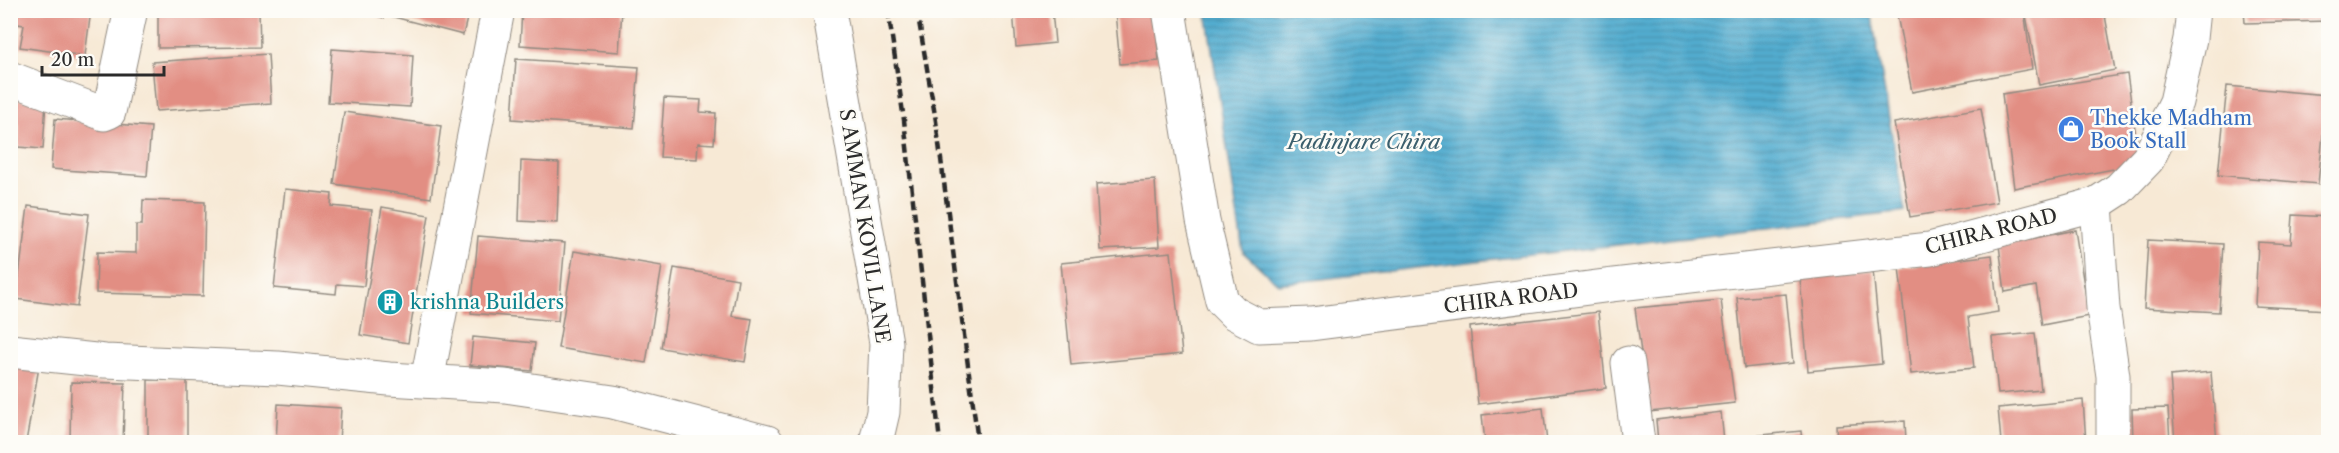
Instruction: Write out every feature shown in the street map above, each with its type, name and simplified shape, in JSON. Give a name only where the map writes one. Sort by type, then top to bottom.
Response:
[{"type":"street","points":[[427,381],[498,10]]},
{"type":"street","name":"S AMMAN KOVIL LANE","points":[[829,10],[886,343],[883,412],[876,442]]},
{"type":"street","name":"CHIRA ROAD","points":[[1169,10],[1203,220],[1222,301],[1234,313],[1259,326],[1311,324],[1612,285],[1930,249],[2096,204],[2119,189],[2148,159],[2176,102],[2190,39],[2193,10]]},
{"type":"street","points":[[10,78],[104,114],[109,112],[130,14]]},
{"type":"street","points":[[2096,204],[2103,308],[2113,376],[2113,442]]},
{"type":"street","points":[[10,351],[105,361],[278,368],[505,386],[613,402],[767,442]]},
{"type":"street","points":[[1628,363],[1638,442]]},
{"type":"water","name":"Padinjare Chira","points":[[1206,11],[1871,11],[1905,212],[1278,284],[1243,252]]},
{"type":"building","points":[[10,10],[91,10],[85,56],[20,47],[24,25],[10,23]]},
{"type":"building","points":[[158,10],[259,10],[260,47],[158,48]]},
{"type":"building","points":[[357,10],[386,10],[384,18]]},
{"type":"building","points":[[392,10],[469,10],[463,35],[390,16]]},
{"type":"building","points":[[522,10],[622,10],[619,52],[520,45]]},
{"type":"building","points":[[1013,10],[1052,10],[1055,43],[1016,47]]},
{"type":"building","points":[[1154,10],[1159,61],[1120,64],[1115,12]]},
{"type":"building","points":[[1896,10],[2024,10],[2032,69],[1912,92]]},
{"type":"building","points":[[2025,10],[2104,10],[2115,70],[2039,85]]},
{"type":"building","points":[[2244,10],[2328,10],[2328,21],[2245,23]]},
{"type":"building","points":[[332,49],[413,55],[410,107],[328,102]]},
{"type":"building","points":[[268,54],[271,103],[156,111],[152,62]]},
{"type":"building","points":[[516,59],[639,67],[634,128],[512,119]]},
{"type":"building","name":"Thekke Madham Book Stall","points":[[2127,74],[2140,164],[2014,188],[2002,94]]},
{"type":"building","points":[[2227,86],[2327,95],[2318,184],[2218,175]]},
{"type":"building","points":[[664,98],[701,100],[700,112],[716,113],[714,144],[698,143],[697,159],[660,157]]},
{"type":"building","points":[[10,99],[46,101],[43,149],[18,147],[19,124],[10,123]]},
{"type":"building","points":[[1981,108],[1997,202],[1910,217],[1894,123]]},
{"type":"building","points":[[344,112],[441,126],[431,198],[334,184]]},
{"type":"building","points":[[55,119],[151,127],[147,176],[51,169]]},
{"type":"building","points":[[521,161],[559,163],[557,223],[519,221]]},
{"type":"building","points":[[1155,180],[1159,247],[1100,250],[1096,184]]},
{"type":"building","points":[[285,189],[332,194],[331,206],[372,210],[364,286],[337,284],[336,294],[274,288]]},
{"type":"building","points":[[143,200],[205,202],[203,296],[96,293],[97,252],[136,253],[136,225],[142,225]]},
{"type":"building","points":[[28,206],[89,214],[77,307],[16,299]]},
{"type":"building","name":"krishna Builders","points":[[382,207],[429,215],[408,343],[360,335]]},
{"type":"building","points":[[2293,215],[2328,217],[2328,310],[2255,306],[2258,242],[2291,244]]},
{"type":"building","points":[[2075,230],[2089,316],[2042,325],[2036,286],[2005,292],[1999,245]]},
{"type":"building","points":[[478,236],[565,243],[558,321],[471,313]]},
{"type":"building","points":[[2148,240],[2223,244],[2219,312],[2144,308]]},
{"type":"building","points":[[574,251],[662,266],[646,363],[558,348]]},
{"type":"building","points":[[1171,252],[1182,354],[1071,365],[1061,263]]},
{"type":"building","points":[[1992,255],[1998,312],[1968,317],[1974,368],[1911,374],[1899,267]]},
{"type":"building","points":[[674,268],[738,279],[732,316],[752,319],[745,362],[661,348]]},
{"type":"building","points":[[1873,270],[1882,364],[1808,371],[1800,278]]},
{"type":"building","points":[[1786,294],[1793,363],[1744,368],[1737,298]]},
{"type":"building","points":[[1721,300],[1735,403],[1649,412],[1635,308]]},
{"type":"building","points":[[1598,312],[1606,388],[1478,404],[1470,327]]},
{"type":"building","points":[[2035,333],[2041,390],[1998,394],[1992,337]]},
{"type":"building","points":[[473,337],[535,343],[532,371],[470,365]]},
{"type":"building","points":[[10,362],[39,367],[26,442],[10,442]]},
{"type":"building","points":[[2211,372],[2217,442],[2175,442],[2170,376]]},
{"type":"building","points":[[148,380],[187,380],[187,442],[148,442]]},
{"type":"building","points":[[71,382],[125,383],[123,442],[70,442]]},
{"type":"building","points":[[2083,400],[2086,442],[2001,442],[1998,408]]},
{"type":"building","points":[[278,404],[341,408],[339,442],[276,442]]},
{"type":"building","points":[[1543,408],[1547,442],[1485,442],[1482,415]]},
{"type":"building","points":[[2168,408],[2170,442],[2133,442],[2132,409]]},
{"type":"building","points":[[1721,412],[1724,442],[1658,442],[1656,420]]},
{"type":"building","points":[[1905,421],[1906,442],[1837,442],[1836,425]]},
{"type":"building","points":[[1801,431],[1802,442],[1743,442],[1742,437]]},
{"type":"railway","points":[[888,10],[904,120],[940,442]]},
{"type":"railway","points":[[917,10],[936,121],[978,442]]},
{"type":"place","name":"Thekke Madham Book Stall","points":[[2071,129]]},
{"type":"place","name":"krishna Builders","points":[[390,302]]}]
